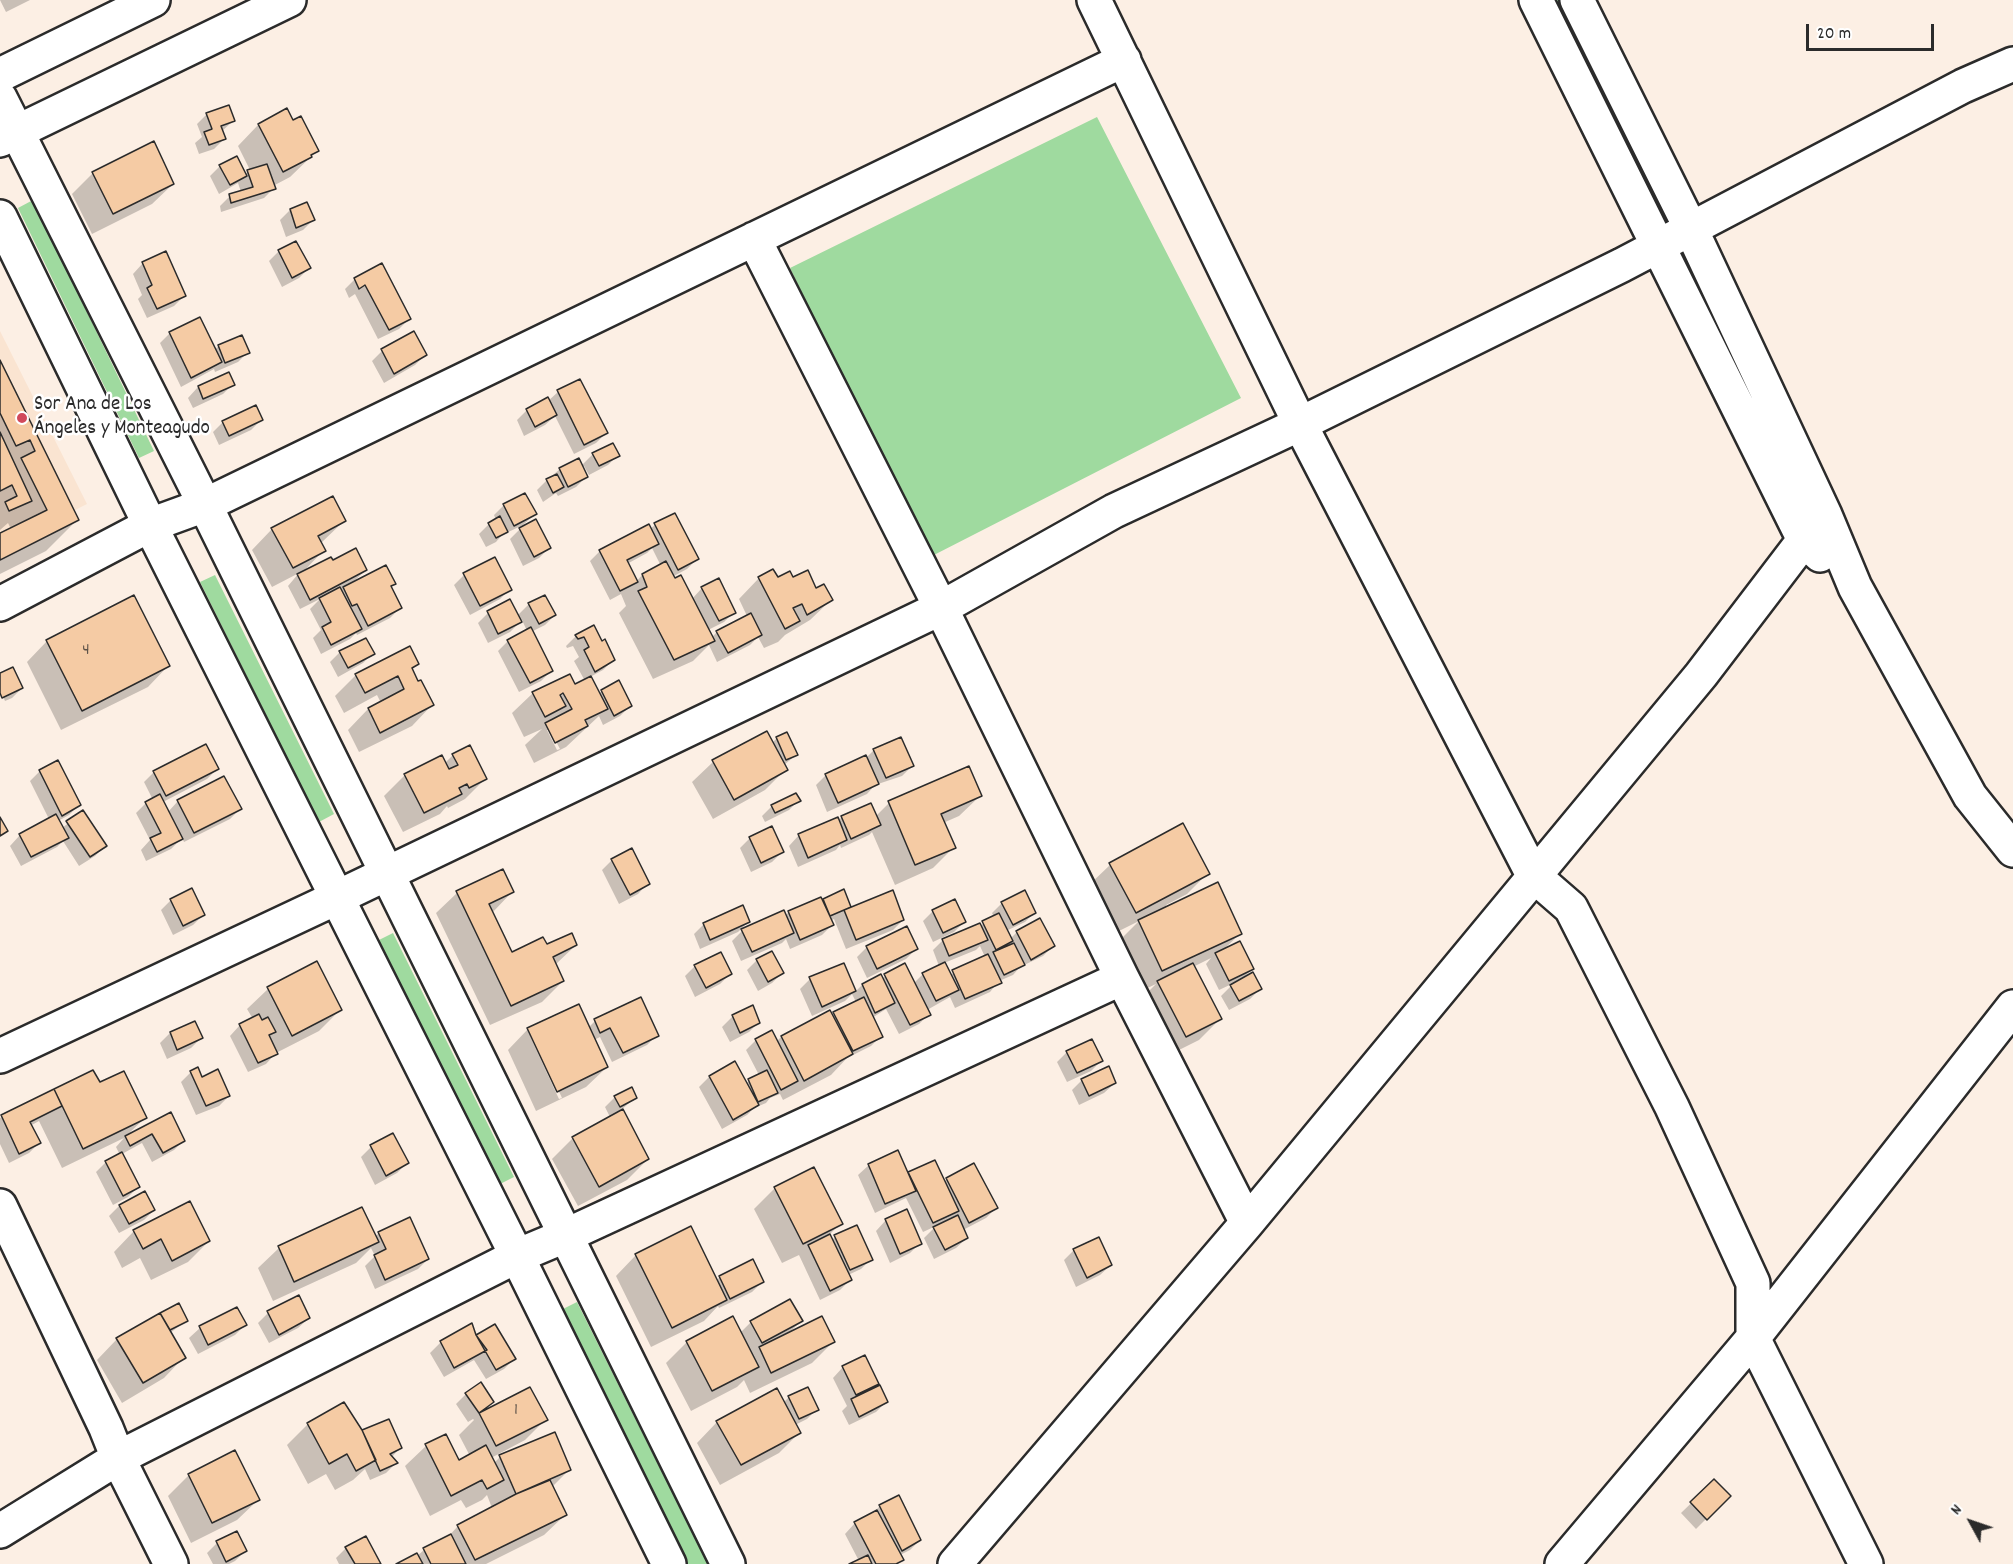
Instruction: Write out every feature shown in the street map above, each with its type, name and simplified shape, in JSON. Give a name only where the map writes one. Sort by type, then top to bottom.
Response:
[{"type":"street","points":[[0,75],[153,0]]},
{"type":"street","points":[[8,135],[289,0]]},
{"type":"street","points":[[1094,0],[1300,424],[1533,875],[1571,908],[1672,1107],[1753,1283],[1754,1338],[1866,1564]]},
{"type":"street","points":[[1536,0],[1804,540],[1855,587]]},
{"type":"street","points":[[1577,0],[1691,229],[1825,515],[1855,587],[1970,796],[2013,850]]},
{"type":"street","points":[[0,604],[150,525],[205,505],[1124,60]]},
{"type":"street","points":[[0,1056],[941,608],[1114,511],[1300,424],[1658,246],[1962,86],[2013,64]]},
{"type":"street","points":[[0,98],[8,135],[205,505],[728,1564]]},
{"type":"street","points":[[0,217],[150,525],[669,1564]]},
{"type":"street","points":[[754,239],[941,608],[1122,978],[1247,1223]]},
{"type":"street","points":[[955,1564],[1247,1223],[1701,675],[1804,540]]},
{"type":"street","points":[[0,1531],[118,1458],[517,1256],[1122,978]]},
{"type":"street","points":[[1562,1564],[1754,1338],[2013,1007]]},
{"type":"street","points":[[0,1206],[106,1428],[118,1458],[171,1564]]},
{"type":"shaded area","name":"Sor Ana de Los Ángeles y Monteagudo","points":[[0,331],[87,504],[0,548]]},
{"type":"green space","points":[[1545,0],[1564,0],[1656,186],[1642,193]]},
{"type":"green space","points":[[1097,117],[1241,398],[930,557],[790,268]]},
{"type":"green space","points":[[33,200],[154,451],[139,458],[18,208]]},
{"type":"green space","points":[[215,575],[334,814],[319,822],[200,582]]},
{"type":"green space","points":[[393,933],[514,1177],[498,1185],[377,941]]},
{"type":"green space","points":[[577,1302],[708,1564],[688,1564],[561,1310]]},
{"type":"building","points":[[229,105],[235,121],[221,126],[226,139],[209,145],[204,132],[212,129],[206,113]]},
{"type":"building","points":[[287,108],[293,120],[301,116],[319,151],[283,172],[258,124]]},
{"type":"building","points":[[154,141],[174,184],[113,214],[92,172]]},
{"type":"building","points":[[237,156],[247,176],[230,185],[219,165]]},
{"type":"building","points":[[267,164],[276,189],[231,203],[229,194],[253,187],[247,170]]},
{"type":"building","points":[[307,202],[315,220],[296,228],[290,209]]},
{"type":"building","points":[[296,241],[311,268],[292,278],[278,250]]},
{"type":"building","points":[[166,251],[186,296],[157,309],[147,288],[152,285],[142,262]]},
{"type":"building","points":[[382,263],[411,319],[389,330],[365,285],[359,289],[354,278]]},
{"type":"building","points":[[200,317],[222,362],[191,378],[169,332]]},
{"type":"building","points":[[414,331],[427,355],[394,374],[381,349]]},
{"type":"building","points":[[242,335],[250,353],[225,363],[218,345]]},
{"type":"building","points":[[0,360],[79,520],[0,560],[0,533],[47,510],[21,458],[35,451],[30,440],[16,446],[0,413]]},
{"type":"building","points":[[229,372],[235,385],[203,399],[198,386]]},
{"type":"building","points":[[580,379],[608,433],[584,445],[557,390]]},
{"type":"building","points":[[548,397],[557,415],[535,427],[526,409]]},
{"type":"building","points":[[256,405],[263,420],[229,436],[222,421]]},
{"type":"building","points":[[0,432],[32,501],[9,511],[5,502],[17,496],[12,485],[0,491]]},
{"type":"building","points":[[613,443],[620,456],[599,466],[592,453]]},
{"type":"building","points":[[579,458],[588,477],[568,487],[559,468]]},
{"type":"building","points":[[557,474],[564,487],[553,493],[546,479]]},
{"type":"building","points":[[525,493],[537,514],[514,526],[503,504]]},
{"type":"building","points":[[333,496],[346,521],[318,536],[326,551],[293,568],[271,528]]},
{"type":"building","points":[[675,513],[699,559],[678,570],[654,523]]},
{"type":"building","points":[[500,516],[508,532],[496,538],[488,523]]},
{"type":"building","points":[[536,519],[551,548],[534,557],[519,528]]},
{"type":"building","points":[[649,524],[659,544],[627,560],[638,582],[620,591],[599,550]]},
{"type":"building","points":[[356,548],[367,570],[310,600],[297,574],[331,557],[333,560]]},
{"type":"building","points":[[495,557],[512,590],[480,606],[463,573]]},
{"type":"building","points":[[666,561],[675,578],[681,575],[715,641],[674,660],[638,591],[647,587],[642,574]]},
{"type":"building","points":[[386,565],[396,584],[391,586],[402,608],[368,626],[357,604],[352,606],[343,587]]},
{"type":"building","points":[[773,569],[778,577],[790,571],[793,577],[808,570],[816,588],[824,584],[833,600],[807,615],[802,604],[793,608],[800,621],[785,629],[758,577]]},
{"type":"building","points":[[719,578],[736,613],[719,621],[701,587]]},
{"type":"building","points":[[340,587],[362,629],[331,645],[322,627],[331,622],[319,598]]},
{"type":"building","points":[[134,595],[170,666],[82,711],[46,640]]},
{"type":"building","points":[[545,595],[556,615],[539,624],[528,603]]},
{"type":"building","points":[[510,599],[522,622],[498,634],[487,611]]},
{"type":"building","points":[[751,613],[762,635],[728,653],[716,631]]},
{"type":"building","points":[[594,625],[602,641],[605,639],[615,660],[595,672],[584,650],[589,647],[584,637],[578,639],[575,635]]},
{"type":"building","points":[[531,627],[553,671],[530,683],[507,640]]},
{"type":"building","points":[[366,638],[375,654],[348,668],[339,651]]},
{"type":"building","points":[[410,646],[419,664],[412,668],[434,705],[380,733],[368,708],[404,689],[398,676],[365,693],[355,674]]},
{"type":"building","points":[[13,667],[23,688],[2,698],[0,673]]},
{"type":"building","points":[[570,674],[575,684],[591,676],[608,709],[585,720],[588,726],[555,743],[545,723],[572,709],[563,693],[560,695],[566,706],[545,717],[532,692]]},
{"type":"building","points":[[619,680],[632,706],[614,716],[601,690]]},
{"type":"building","points":[[767,731],[788,770],[734,800],[712,760]]},
{"type":"building","points":[[787,732],[798,755],[786,760],[776,737]]},
{"type":"building","points":[[901,737],[914,766],[886,778],[873,749]]},
{"type":"building","points":[[206,744],[219,769],[166,796],[153,771]]},
{"type":"building","points":[[470,745],[487,779],[469,788],[467,784],[459,788],[462,794],[424,813],[404,774],[442,755],[449,769],[458,765],[452,754]]},
{"type":"building","points":[[866,755],[879,784],[838,803],[825,774]]},
{"type":"building","points":[[58,760],[81,805],[62,816],[39,770]]},
{"type":"building","points":[[969,766],[982,796],[941,814],[956,848],[915,865],[888,801]]},
{"type":"building","points":[[224,776],[242,809],[194,833],[177,800]]},
{"type":"building","points":[[796,793],[801,801],[775,813],[771,805]]},
{"type":"building","points":[[160,794],[183,839],[157,852],[150,838],[161,833],[145,802]]},
{"type":"building","points":[[871,803],[881,825],[851,839],[841,816]]},
{"type":"building","points":[[83,810],[107,846],[90,857],[66,821]]},
{"type":"building","points":[[56,814],[69,838],[31,857],[19,834]]},
{"type":"building","points":[[0,817],[8,831],[0,836]]},
{"type":"building","points":[[838,817],[847,840],[808,858],[798,834]]},
{"type":"building","points":[[1183,823],[1210,874],[1136,913],[1109,863]]},
{"type":"building","points":[[772,826],[784,852],[761,863],[749,837]]},
{"type":"building","points":[[632,848],[650,884],[630,895],[611,859]]},
{"type":"building","points":[[503,869],[514,892],[489,904],[512,952],[543,937],[547,944],[572,933],[577,945],[553,957],[564,981],[511,1006],[456,891]]},
{"type":"building","points":[[1218,882],[1242,934],[1162,971],[1138,920]]},
{"type":"building","points":[[192,888],[205,915],[183,926],[170,899]]},
{"type":"building","points":[[844,889],[851,907],[830,916],[823,899]]},
{"type":"building","points":[[893,890],[904,920],[856,940],[844,910]]},
{"type":"building","points":[[1025,890],[1036,913],[1013,925],[1001,902]]},
{"type":"building","points":[[821,897],[834,925],[800,940],[788,911]]},
{"type":"building","points":[[955,899],[966,922],[943,933],[932,910]]},
{"type":"building","points":[[743,905],[750,922],[710,940],[703,923]]},
{"type":"building","points":[[784,910],[794,933],[752,952],[741,929]]},
{"type":"building","points":[[999,913],[1013,941],[996,950],[982,921]]},
{"type":"building","points":[[1040,918],[1055,946],[1031,960],[1016,931]]},
{"type":"building","points":[[980,923],[988,940],[949,956],[942,939]]},
{"type":"building","points":[[907,926],[918,949],[877,969],[866,946]]},
{"type":"building","points":[[1240,941],[1254,969],[1229,981],[1215,953]]},
{"type":"building","points":[[1014,943],[1025,965],[1004,975],[993,952]]},
{"type":"building","points":[[772,951],[784,973],[768,982],[756,959]]},
{"type":"building","points":[[721,952],[732,974],[706,988],[694,965]]},
{"type":"building","points":[[988,954],[1002,983],[965,999],[952,970]]},
{"type":"building","points":[[317,961],[342,1010],[292,1036],[267,987]]},
{"type":"building","points":[[945,962],[959,990],[936,1001],[922,973]]},
{"type":"building","points":[[844,963],[856,991],[822,1007],[809,977]]},
{"type":"building","points":[[905,963],[931,1015],[910,1025],[884,974]]},
{"type":"building","points":[[1193,963],[1222,1019],[1186,1037],[1157,981]]},
{"type":"building","points":[[1253,972],[1262,989],[1239,1001],[1230,985]]},
{"type":"building","points":[[881,974],[895,1003],[875,1013],[862,984]]},
{"type":"building","points":[[641,997],[659,1036],[623,1053],[610,1028],[600,1033],[594,1019]]},
{"type":"building","points":[[864,997],[883,1037],[853,1051],[833,1012]]},
{"type":"building","points":[[579,1004],[608,1067],[557,1092],[527,1028]]},
{"type":"building","points":[[753,1005],[760,1023],[740,1033],[732,1015]]},
{"type":"building","points":[[830,1010],[853,1054],[804,1081],[781,1036]]},
{"type":"building","points":[[259,1014],[262,1020],[268,1017],[276,1032],[269,1035],[278,1054],[258,1063],[239,1024]]},
{"type":"building","points":[[195,1021],[203,1038],[177,1050],[170,1032]]},
{"type":"building","points":[[772,1030],[798,1081],[781,1090],[755,1039]]},
{"type":"building","points":[[1092,1039],[1103,1061],[1077,1073],[1066,1051]]},
{"type":"building","points":[[735,1061],[759,1105],[733,1120],[709,1076]]},
{"type":"building","points":[[1109,1066],[1116,1083],[1089,1096],[1081,1079]]},
{"type":"building","points":[[198,1067],[202,1077],[218,1069],[230,1096],[206,1106],[190,1071]]},
{"type":"building","points":[[93,1070],[100,1082],[124,1071],[147,1118],[83,1149],[54,1089]]},
{"type":"building","points":[[767,1070],[778,1093],[758,1102],[748,1079]]},
{"type":"building","points":[[632,1087],[637,1098],[620,1107],[614,1096]]},
{"type":"building","points":[[54,1089],[62,1106],[30,1122],[41,1143],[19,1154],[1,1115]]},
{"type":"building","points":[[623,1109],[649,1159],[599,1187],[572,1137]]},
{"type":"building","points":[[171,1112],[185,1141],[163,1153],[152,1134],[130,1146],[125,1136]]},
{"type":"building","points":[[393,1133],[409,1163],[386,1176],[370,1145]]},
{"type":"building","points":[[898,1150],[916,1191],[885,1204],[868,1164]]},
{"type":"building","points":[[122,1152],[140,1187],[123,1196],[105,1161]]},
{"type":"building","points":[[935,1160],[959,1211],[933,1223],[908,1172]]},
{"type":"building","points":[[974,1163],[998,1208],[969,1223],[946,1178]]},
{"type":"building","points":[[814,1167],[843,1224],[803,1244],[774,1187]]},
{"type":"building","points":[[145,1191],[155,1210],[129,1224],[119,1205]]},
{"type":"building","points":[[190,1201],[210,1241],[172,1261],[161,1239],[143,1249],[133,1230]]},
{"type":"building","points":[[362,1207],[379,1242],[294,1282],[278,1246]]},
{"type":"building","points":[[907,1209],[922,1244],[900,1254],[885,1219]]},
{"type":"building","points":[[958,1215],[968,1238],[945,1250],[933,1227]]},
{"type":"building","points":[[410,1217],[429,1259],[385,1280],[374,1255],[386,1249],[378,1232]]},
{"type":"building","points":[[857,1225],[873,1260],[850,1270],[834,1235]]},
{"type":"building","points":[[691,1226],[727,1300],[672,1328],[635,1254]]},
{"type":"building","points":[[830,1234],[852,1280],[830,1291],[808,1245]]},
{"type":"building","points":[[1099,1237],[1112,1265],[1087,1278],[1073,1249]]},
{"type":"building","points":[[753,1259],[764,1282],[730,1299],[719,1276]]},
{"type":"building","points":[[299,1295],[310,1318],[279,1335],[267,1311]]},
{"type":"building","points":[[790,1299],[803,1321],[762,1343],[750,1321]]},
{"type":"building","points":[[179,1303],[188,1321],[170,1330],[160,1313]]},
{"type":"building","points":[[237,1307],[247,1325],[208,1345],[199,1326]]},
{"type":"building","points":[[160,1313],[186,1358],[143,1383],[116,1338]]},
{"type":"building","points":[[733,1316],[759,1367],[712,1391],[686,1341]]},
{"type":"building","points":[[822,1316],[835,1342],[771,1373],[759,1347]]},
{"type":"building","points":[[472,1323],[476,1335],[487,1350],[454,1368],[440,1341]]},
{"type":"building","points":[[495,1324],[516,1359],[496,1370],[476,1335]]},
{"type":"building","points":[[865,1355],[879,1384],[856,1395],[842,1366]]},
{"type":"building","points":[[481,1382],[494,1402],[479,1413],[465,1393]]},
{"type":"building","points":[[880,1385],[888,1402],[859,1417],[851,1399]]},
{"type":"building","points":[[530,1387],[548,1420],[496,1446],[479,1413]]},
{"type":"building","points":[[808,1387],[819,1410],[799,1419],[788,1396]]},
{"type":"building","points":[[777,1388],[801,1433],[741,1465],[716,1421]]},
{"type":"building","points":[[344,1402],[362,1430],[376,1460],[356,1471],[347,1454],[329,1464],[307,1423]]},
{"type":"building","points":[[389,1419],[402,1448],[390,1454],[398,1463],[380,1471],[362,1430]]},
{"type":"building","points":[[555,1432],[571,1470],[516,1494],[499,1455]]},
{"type":"building","points":[[446,1434],[459,1460],[486,1445],[504,1480],[487,1489],[482,1480],[451,1496],[425,1444]]},
{"type":"building","points":[[235,1450],[260,1500],[212,1523],[188,1474]]},
{"type":"building","points":[[1714,1479],[1731,1496],[1707,1520],[1690,1502]]},
{"type":"building","points":[[550,1480],[567,1515],[475,1560],[457,1525],[516,1494]]},
{"type":"building","points":[[899,1495],[921,1540],[902,1551],[879,1505]]},
{"type":"building","points":[[877,1510],[904,1560],[896,1564],[876,1564],[854,1522]]},
{"type":"building","points":[[237,1531],[247,1551],[226,1562],[216,1541]]},
{"type":"building","points":[[451,1534],[466,1564],[431,1564],[423,1548]]},
{"type":"building","points":[[366,1536],[381,1564],[355,1564],[345,1547]]},
{"type":"building","points":[[417,1553],[423,1564],[396,1564]]},
{"type":"building","points":[[868,1555],[872,1564],[849,1564]]},
{"type":"place","name":"Sor Ana de Los Ángeles y Monteagudo","points":[[22,418]]}]
